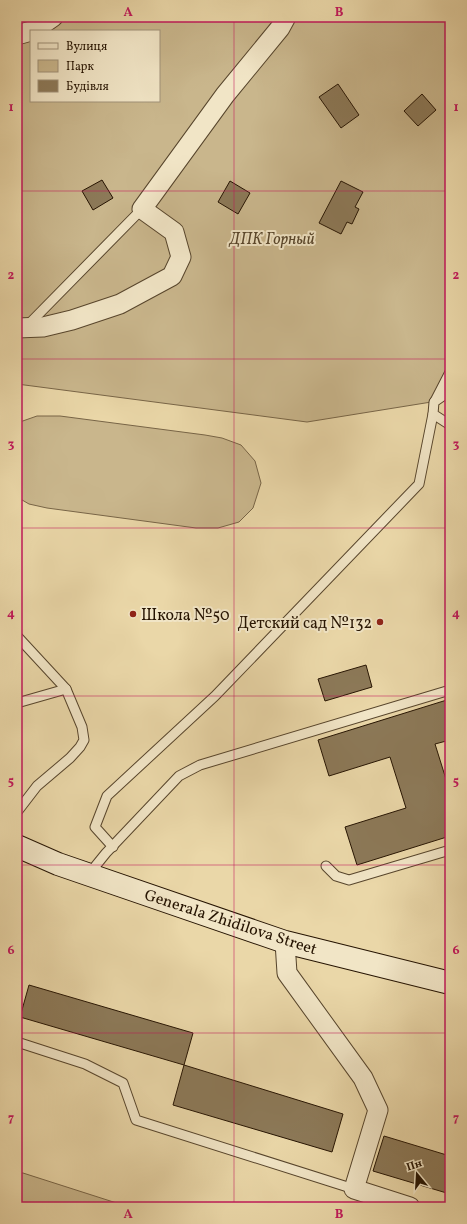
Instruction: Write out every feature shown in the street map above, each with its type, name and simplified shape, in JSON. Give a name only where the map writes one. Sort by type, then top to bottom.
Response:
[{"type":"main road","name":"Generala Zhidilova Street","points":[[17,846],[58,864],[285,942],[450,983]]},
{"type":"street","points":[[34,30],[53,17]]},
{"type":"street","points":[[21,328],[43,327],[72,320],[120,304],[172,276],[181,257],[174,232],[142,209],[225,95],[280,28],[286,17]]},
{"type":"street","points":[[17,34],[30,31]]},
{"type":"street","points":[[285,942],[287,973],[363,1078],[378,1110],[354,1189],[410,1207]]},
{"type":"lane","points":[[21,328],[142,209]]},
{"type":"lane","points":[[113,847],[95,827],[107,796],[215,696],[419,484],[434,402],[450,372]]},
{"type":"lane","points":[[434,402],[450,391]]},
{"type":"lane","points":[[433,414],[450,425]]},
{"type":"lane","points":[[17,636],[66,689],[82,727],[84,740],[70,758],[37,786],[17,812]]},
{"type":"lane","points":[[17,703],[66,689]]},
{"type":"lane","points":[[89,874],[179,776],[200,765],[450,690]]},
{"type":"lane","points":[[326,866],[336,876],[349,880],[450,850]]},
{"type":"lane","points":[[17,1042],[85,1064],[123,1083],[136,1120],[354,1189]]},
{"type":"green space","name":"ДПК Горный","points":[[47,17],[450,17],[450,399],[307,422],[17,384],[17,29]]},
{"type":"green space","points":[[37,416],[60,416],[205,435],[222,438],[241,445],[255,461],[261,483],[253,508],[239,522],[218,528],[196,528],[47,508],[29,504],[17,497],[17,423]]},
{"type":"green space","points":[[17,1173],[23,1173],[129,1207],[17,1207]]},
{"type":"building","points":[[338,84],[359,115],[341,128],[319,97]]},
{"type":"building","points":[[422,94],[436,110],[418,126],[404,111]]},
{"type":"building","points":[[102,180],[113,198],[93,210],[82,191]]},
{"type":"building","points":[[230,181],[250,193],[238,214],[218,202]]},
{"type":"building","points":[[341,181],[363,192],[355,207],[359,209],[352,224],[347,222],[341,234],[319,223]]},
{"type":"building","points":[[366,665],[372,687],[325,701],[318,679]]},
{"type":"building","points":[[450,699],[450,740],[435,744],[450,792],[450,836],[357,865],[345,827],[406,808],[390,757],[329,776],[318,740]]},
{"type":"building","points":[[29,985],[193,1033],[184,1065],[20,1017]]},
{"type":"building","points":[[184,1065],[343,1114],[332,1152],[173,1105]]},
{"type":"building","points":[[384,1136],[450,1156],[450,1194],[373,1171]]},
{"type":"place","name":"Школа №50","points":[[133,614]]},
{"type":"place","name":"Детский сад №132","points":[[380,622]]}]
